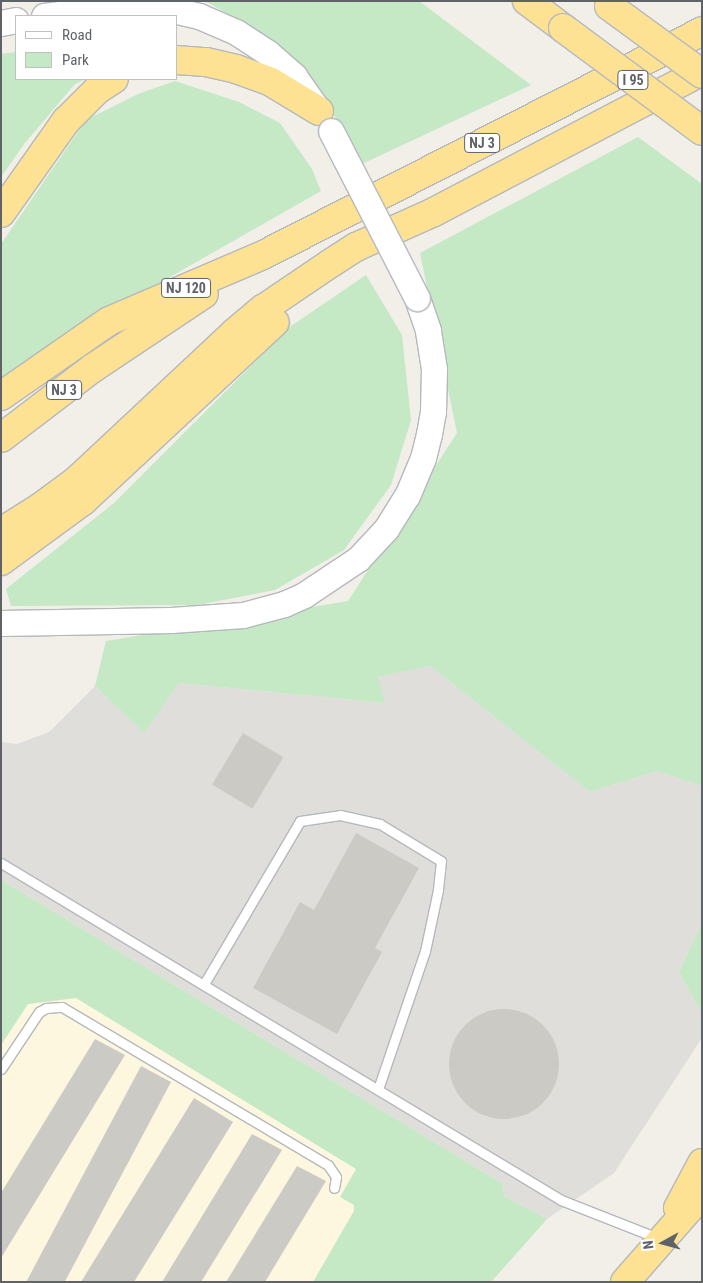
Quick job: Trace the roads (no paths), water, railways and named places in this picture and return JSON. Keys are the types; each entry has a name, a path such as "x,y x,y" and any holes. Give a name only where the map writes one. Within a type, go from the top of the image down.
{"highway":[{"name":"I 95","path":"527,1 702,132"},
{"path":"1,532 42,506 76,481 208,356 263,310 356,247 434,212 702,72 606,4"},
{"name":"NJ 3","path":"1,438 100,363 264,255 702,32"},
{"path":"178,60 206,62 236,68 271,82 325,121"},
{"path":"1,213 66,121 97,90 112,80"},
{"path":"1,561 83,501 292,307 338,274 434,212"},
{"name":"NJ 120","path":"1,396 109,321 264,255"},
{"path":"661,1239 702,1164"},
{"path":"625,1282 702,1194"}],"street":[{"path":"1,623 190,619 244,615 284,604 304,595 358,559 386,530 407,496 423,458 433,412 434,369 428,330 417,298 325,121 294,76 268,53 236,32 199,16 160,7 137,6 90,9 51,15"},
{"path":"1,23 15,20"}],"lane":[{"path":"204,984 300,821 340,815 380,824 441,861 438,890 425,951 378,1089"},
{"path":"1,863 561,1200 661,1239"},
{"path":"1,1070 39,1012 46,1008 62,1007 328,1165 336,1178 334,1188"}]}
